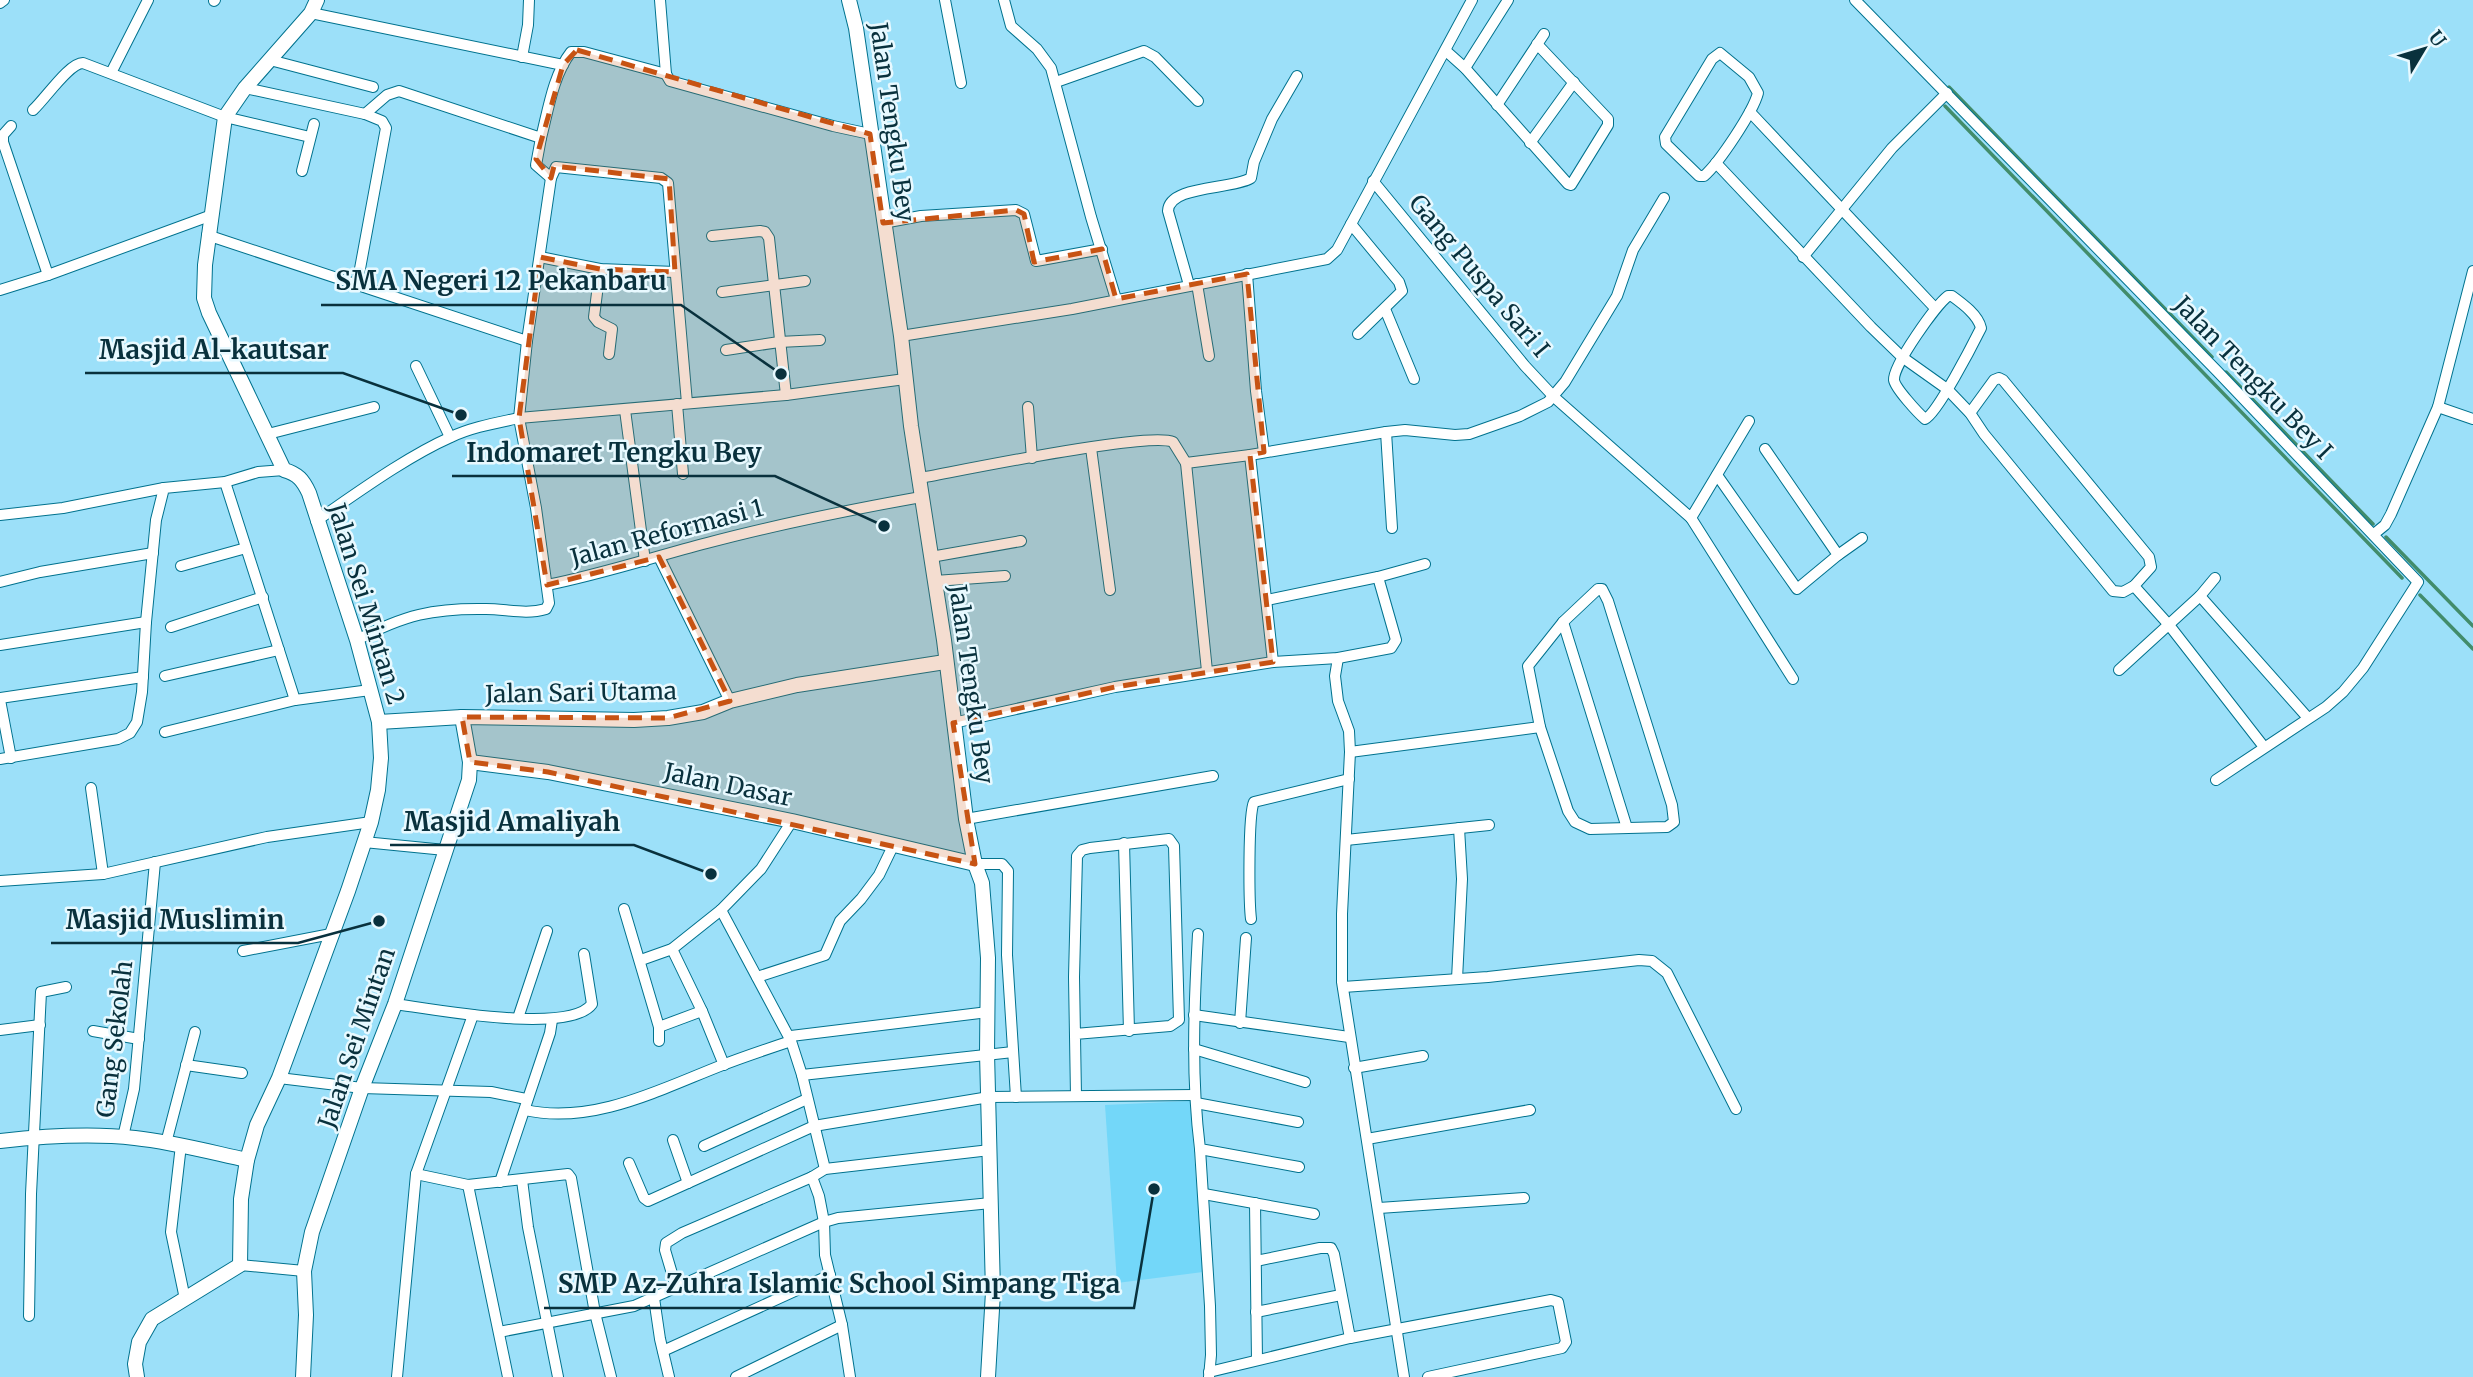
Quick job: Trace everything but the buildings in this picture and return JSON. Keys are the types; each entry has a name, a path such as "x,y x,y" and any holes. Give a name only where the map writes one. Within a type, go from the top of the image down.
{"street":[{"path":"110,73 148,0"},
{"path":"522,57 529,0"},
{"path":"660,0 666,74 670,81 870,134"},
{"name":"Jalan Tengku Bey","path":"849,0 856,28 901,336 966,819 975,864 982,883 988,953 993,1305 988,1377"},
{"path":"945,0 961,83"},
{"path":"1003,0 1011,26 1037,49 1051,68 1116,299"},
{"path":"901,336 1072,309 1327,259 1337,250 1472,0"},
{"path":"1465,68 1508,0"},
{"name":"Jalan Tengku Bey I","path":"1855,0 2418,582 2362,668 2343,692 2326,707 2216,779"},
{"path":"314,6 563,65"},
{"name":"Jalan Sei Mintan 2","path":"240,1265 241,1199 247,1160 257,1125 279,1079 371,822 382,758 379,722 357,640 303,481 296,473 284,470 204,298 207,236 225,117 245,88 314,6"},
{"path":"1446,51 1465,68 1497,105 1530,143 1567,184 1571,185 1608,125 1608,119 1540,39 1497,105"},
{"path":"551,178 536,165 553,92 571,52 577,50 666,74"},
{"path":"1056,82 1144,51 1155,57 1198,101"},
{"path":"1720,53 1756,86 1758,93 1750,112 1716,163 1704,176 1699,176 1664,141 1716,54 1720,53"},
{"path":"270,60 373,87"},
{"path":"33,110 47,97 70,67 77,63 225,117 310,137"},
{"path":"1209,356 1193,284 1168,211 1170,203 1179,195 1240,183 1251,178 1254,162 1272,119 1297,76"},
{"path":"1530,143 1574,82"},
{"path":"245,88 365,114 382,121 386,128 357,285"},
{"path":"365,114 387,95 399,91 541,138"},
{"path":"1803,257 1892,148 1947,93"},
{"path":"1750,112 1935,308"},
{"path":"302,171 314,124"},
{"path":"11,126 3,135 6,165 48,275"},
{"path":"1716,163 1803,257 1902,357 1947,389 1970,413 2057,525 2113,591 2123,592 2134,586 2151,567 2149,557 2003,380 1994,380 1970,413"},
{"path":"357,640 402,618 426,611 456,609 530,612 541,610 549,603 519,418 527,341 551,178 553,171 559,167 665,179 670,188 682,404 683,474"},
{"name":"Gang Puspa Sari I","path":"1373,181 1525,366 1554,397 1691,518 1793,679"},
{"path":"1186,463 1405,430 1469,434 1529,412 1554,397 1565,383 1617,296 1633,250 1664,198"},
{"path":"883,223 921,216 1016,210 1024,214 1035,261 1102,249"},
{"path":"0,290 212,215"},
{"path":"1351,224 1402,286 1400,294 1358,334"},
{"path":"712,236 765,232 769,238 786,395"},
{"path":"207,236 527,341"},
{"path":"540,257 600,268 675,272"},
{"path":"600,268 594,317 612,330 609,354"},
{"path":"2374,534 2385,525 2438,407 2473,271"},
{"path":"1247,274 1256,391 1264,452"},
{"path":"722,292 805,281"},
{"path":"1952,296 1981,325 1947,389 1930,417 1925,419 1895,384 1895,376 1902,357 1935,308 1944,298 1952,296"},
{"path":"1385,309 1414,379"},
{"path":"726,349 820,340"},
{"path":"416,366 450,437"},
{"path":"316,521 450,437 481,426 519,418 786,395 905,379"},
{"path":"268,434 374,407"},
{"path":"1028,407 1032,458"},
{"path":"2438,407 2473,419"},
{"path":"625,410 645,561"},
{"path":"1691,518 1749,421"},
{"path":"1386,432 1392,528"},
{"path":"920,478 1091,448 1166,439 1173,442 1186,463 1206,671"},
{"path":"1091,448 1110,590"},
{"path":"1765,449 1838,555"},
{"path":"1250,455 1273,662"},
{"path":"0,515 64,508 106,498 164,488 225,482 258,472 284,470"},
{"path":"1717,475 1797,589 1861,538"},
{"path":"225,482 295,700"},
{"path":"143,677 0,699 6,758 118,739 130,733 137,722 143,677 156,520 164,488"},
{"name":"Jalan Reformasi 1","path":"547,585 602,574 707,542 820,516 921,497"},
{"path":"931,558 1021,541"},
{"path":"181,566 246,548"},
{"path":"0,582 40,572 153,553"},
{"path":"659,557 730,701"},
{"path":"1267,600 1378,577 1424,564"},
{"path":"935,581 1005,576"},
{"path":"953,723 1115,687 1206,671 1273,662 1338,658 1391,648 1395,644 1395,634 1378,577"},
{"path":"2119,670 2215,579"},
{"path":"2134,586 2169,625 2264,747"},
{"path":"1602,589 1674,818 1672,825 1590,828 1575,822 1568,811 1540,727 1528,666 1563,622 1594,590 1602,589"},
{"path":"2200,596 2308,718"},
{"path":"171,627 263,597"},
{"path":"0,645 146,622"},
{"path":"1563,622 1627,828"},
{"path":"165,676 279,650"},
{"path":"1338,658 1335,676 1338,701 1349,731 1350,752 1341,950 1343,987 1404,1377"},
{"name":"Jalan Sari Utama","path":"379,722 462,717 634,720 668,718 703,712 730,701 797,685 945,662"},
{"path":"165,732 295,700 370,690"},
{"name":"Jalan Sei Mintan","path":"303,1377 306,1315 304,1271 312,1233 362,1088 395,1004 470,780 470,762 462,717"},
{"path":"1350,752 1540,727"},
{"name":"Jalan Dasar","path":"470,762 548,772 792,821 975,864"},
{"path":"966,819 1213,776"},
{"path":"1251,919 1250,831 1254,802 1349,779"},
{"path":"91,788 103,874"},
{"path":"640,960 672,949 721,910 761,869 792,821"},
{"path":"0,881 103,874 267,837 371,822"},
{"path":"1346,840 1489,825"},
{"path":"1457,979 1462,879 1459,828"},
{"path":"1075,1034 1175,1025 1179,1015 1174,846 1172,841 1166,838 1082,850 1077,856 1074,977 1076,1096"},
{"path":"364,842 445,850"},
{"path":"1125,843 1129,1031"},
{"path":"757,977 825,955 840,921 861,900 879,875 893,846"},
{"name":"Gang Sekolah","path":"122,1137 134,1089 155,862"},
{"path":"975,864 1002,864 1008,871 1007,955 1016,1097"},
{"path":"624,909 659,1027 659,1041"},
{"path":"721,910 791,1041 825,1169"},
{"path":"518,1018 547,931"},
{"path":"243,951 331,934"},
{"path":"1198,934 1194,1049 1210,1306 1209,1374 1350,1338 1551,1300 1558,1303 1566,1342 1562,1348 1428,1377"},
{"path":"1240,1023 1246,938"},
{"path":"672,949 724,1065"},
{"path":"395,1004 473,1015 552,1020 583,1012 592,1004 584,954"},
{"path":"1343,987 1652,961 1667,973 1736,1109"},
{"path":"29,1316 31,1194 41,992 66,987"},
{"path":"659,1027 702,1011"},
{"path":"791,1041 791,1036 988,1012"},
{"path":"1194,1014 1240,1023 1349,1037"},
{"path":"397,1377 416,1174 473,1015"},
{"path":"500,1182 552,1020"},
{"path":"0,1030 40,1025"},
{"path":"93,1031 139,1039"},
{"path":"185,1299 171,1232 173,1144 186,1065 195,1032"},
{"path":"279,1079 362,1088 491,1092 558,1115 583,1113 659,1091 791,1041"},
{"path":"1194,1049 1305,1082"},
{"path":"802,1075 1013,1052"},
{"path":"1354,1068 1423,1056"},
{"path":"186,1065 242,1073"},
{"path":"629,1163 644,1198 648,1201 814,1126 989,1097 1196,1099 1298,1122"},
{"path":"704,1146 807,1098"},
{"path":"1367,1139 1530,1110"},
{"path":"0,1141 34,1137 122,1137 173,1144 247,1160"},
{"path":"673,1140 688,1183"},
{"path":"1200,1149 1299,1167"},
{"path":"676,1287 665,1250 666,1243 682,1233 813,1177 825,1169 990,1150"},
{"path":"416,1174 468,1185 568,1174 595,1313 611,1377"},
{"path":"813,1177 824,1222 825,1255 842,1325 847,1376"},
{"path":"522,1180 528,1227 558,1377"},
{"path":"468,1185 508,1377"},
{"path":"1204,1194 1314,1213"},
{"path":"1379,1208 1524,1198"},
{"path":"499,1332 634,1306 838,1218 991,1203"},
{"path":"1255,1203 1257,1360"},
{"path":"1256,1261 1331,1248 1350,1338"},
{"path":"137,1377 135,1364 139,1342 152,1319 240,1265 304,1271"},
{"path":"663,1351 830,1275"},
{"path":"1256,1312 1341,1295"},
{"path":"654,1298 669,1377"},
{"path":"736,1377 842,1325"}],"highlighted area":[{"path":"577,50 870,134 883,223 1016,210 1024,214 1034,262 1102,249 1116,299 1247,274 1264,452 1250,455 1273,662 1115,687 953,723 975,864 548,772 470,762 462,717 668,718 730,701 659,557 547,585 519,418 540,257 600,269 675,272 669,179 554,166 551,178 536,159 563,65"}],"shaded area":[{"path":"1190,1101 1203,1272 1117,1283 1105,1105"}],"waterway":[{"path":"1949,87 2212,357"},
{"path":"1945,106 2402,578"},
{"path":"2226,372 2373,524"},
{"path":"2386,537 2473,626"},
{"path":"2420,595 2473,649"}],"place":[{"name":"SMA Negeri 12 Pekanbaru","path":"781,374"},
{"name":"Masjid Al-kautsar","path":"461,415"},
{"name":"Indomaret Tengku Bey","path":"884,526"},
{"name":"Masjid Amaliyah","path":"711,874"},
{"name":"Masjid Muslimin","path":"379,921"},
{"name":"SMP Az-Zuhra Islamic School Simpang Tiga","path":"1154,1189"}]}
